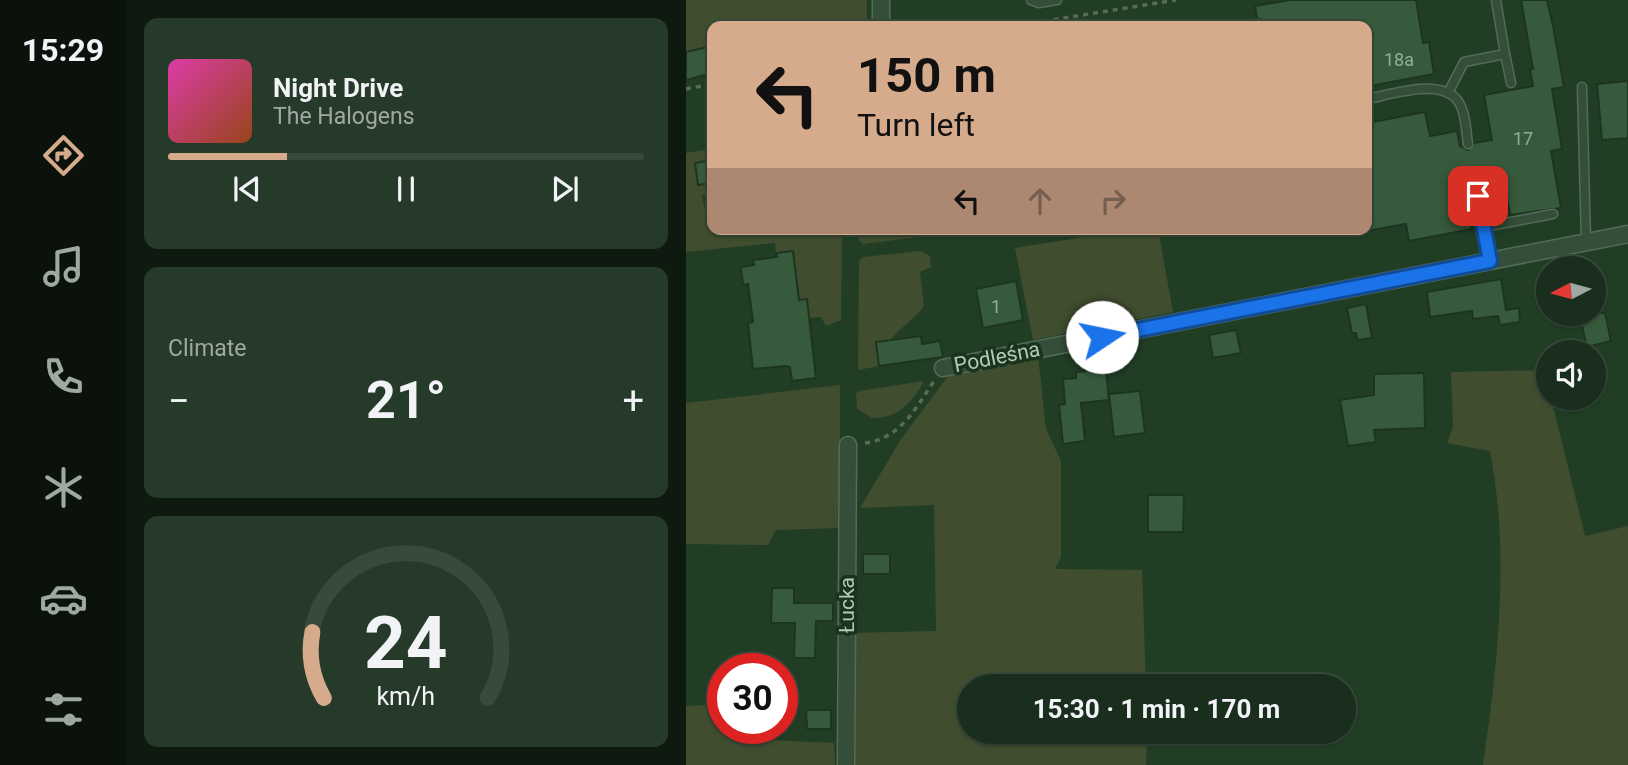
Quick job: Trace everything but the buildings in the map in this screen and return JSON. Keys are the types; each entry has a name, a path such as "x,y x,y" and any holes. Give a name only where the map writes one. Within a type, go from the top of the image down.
{"street":[{"path":"881,0 881,21"},
{"name":"Podleśna","path":"943,368 1628,234"},
{"name":"Łucka","path":"846,765 848,445"}],"lane":[{"path":"1031,0 1040,3 1057,0"},
{"path":"1496,0 1511,83"},
{"path":"1448,93 1465,62 1505,54"},
{"path":"1582,87 1586,242"},
{"path":"1372,98 1424,89 1448,93 1462,109 1468,144"},
{"path":"1478,196 1490,261"},
{"path":"1484,227 1553,214"}],"path":[{"path":"1045,21 1176,0"},
{"path":"686,89 707,84"},
{"path":"848,445 876,442 891,436 910,417 943,368"}],"green space":[{"path":"686,0 867,0 867,21 707,21 707,47 686,52"},
{"path":"707,150 707,161 695,163 698,185 707,184 707,194 702,195 707,235 842,235 841,320 826,326 821,317 809,318 807,299 799,300 794,251 776,253 775,243 686,252 686,153"},
{"path":"858,235 919,237 863,244"},
{"path":"1097,235 1159,235 1173,312 1033,340 1015,248"},
{"path":"921,251 930,256 931,267 920,272 924,306 890,341 876,342 879,366 858,370 859,261 863,257"},
{"path":"1038,356 1046,429 1061,461 1061,557 1055,569 1142,570 1146,674 957,674 957,744 1147,744 1146,765 853,765 852,633 936,631 934,505 860,508 901,439 949,375"},
{"path":"1536,370 1536,410 1554,410 1585,536 1628,526 1628,765 1483,765 1500,608 1501,568 1496,490 1490,451 1447,443 1453,427 1451,372"},
{"path":"924,381 915,396 903,408 889,416 872,418 857,409 856,394 859,391"},
{"path":"840,385 840,528 776,530 768,545 686,544 686,403"},
{"path":"707,705 707,744 834,743 835,765 686,765 686,706"}],"route":[{"path":"1102,337 1490,261 1478,196"}]}
